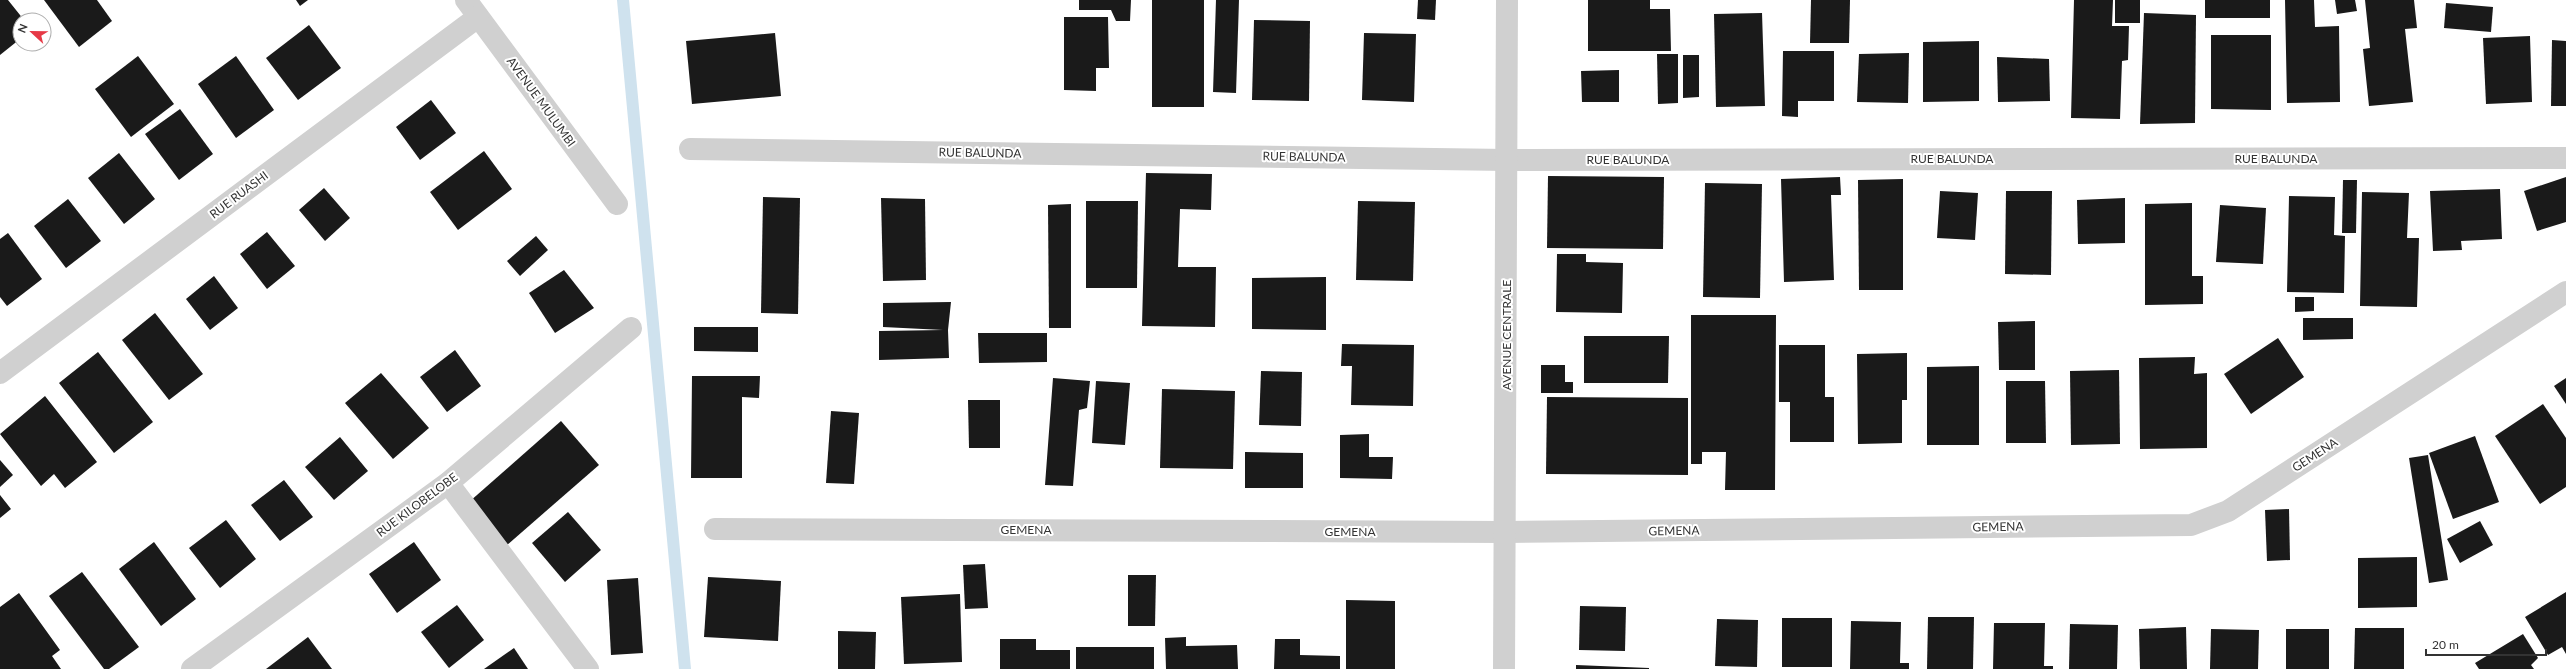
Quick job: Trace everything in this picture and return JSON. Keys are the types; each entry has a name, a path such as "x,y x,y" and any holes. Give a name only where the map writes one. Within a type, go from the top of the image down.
{"street":[{"name":"AVENUE CENTRALE","path":"1504,669 1508,160 1507,0"},
{"name":"AVENUE MULUMBI","path":"472,8 617,204"},
{"name":"RUE RUASHI","path":"0,373 472,8"},
{"name":"RUE BALUNDA","path":"690,149 1508,160 2566,158"},
{"name":"GEMENA","path":"715,529 1505,532 2191,526 2228,511 2566,292"},
{"name":"RUE KILOBELOBE","path":"192,669 448,484 631,328"},
{"path":"448,484 588,669"}],"building":[{"path":"0,0 8,0 18,12 12,12 12,45 0,55"},
{"path":"44,0 97,0 112,21 79,47"},
{"path":"296,0 308,0 300,6"},
{"path":"1079,0 1131,0 1130,21 1116,21 1111,10 1079,10"},
{"path":"1152,0 1204,0 1204,107 1152,107"},
{"path":"1216,0 1239,0 1236,93 1213,92"},
{"path":"1418,0 1436,0 1435,20 1417,19"},
{"path":"1588,0 1650,0 1650,9 1670,9 1671,51 1588,51"},
{"path":"1811,0 1850,0 1849,43 1810,43"},
{"path":"2074,0 2113,0 2112,26 2129,26 2128,60 2122,61 2120,119 2071,118"},
{"path":"2115,0 2140,0 2140,23 2115,23"},
{"path":"2205,0 2270,0 2270,18 2205,18"},
{"path":"2285,0 2314,0 2315,27 2339,26 2340,102 2287,103"},
{"path":"2335,0 2355,0 2357,11 2337,14"},
{"path":"2365,0 2414,0 2417,28 2405,29 2413,102 2369,106 2363,49 2370,48"},
{"path":"2446,3 2493,7 2491,32 2444,28"},
{"path":"1762,13 1765,106 1716,107 1714,14"},
{"path":"2144,13 2196,15 2195,123 2140,124"},
{"path":"1064,17 1108,17 1109,68 1096,68 1096,91 1064,90"},
{"path":"1254,20 1310,21 1309,101 1252,100"},
{"path":"309,25 341,68 298,100 266,58"},
{"path":"775,33 781,96 692,104 686,41"},
{"path":"1364,33 1416,34 1414,102 1362,100"},
{"path":"2211,35 2271,35 2271,110 2211,109"},
{"path":"2530,36 2532,102 2486,104 2483,38"},
{"path":"2552,40 2566,41 2566,106 2551,106"},
{"path":"1979,41 1979,101 1923,102 1923,42"},
{"path":"1783,51 1834,51 1834,101 1798,101 1798,117 1782,116"},
{"path":"1909,53 1908,103 1857,102 1859,54"},
{"path":"1657,54 1678,54 1678,103 1658,104"},
{"path":"1683,55 1699,55 1699,97 1683,98"},
{"path":"138,56 174,104 131,137 95,89"},
{"path":"236,56 274,110 236,138 198,84"},
{"path":"1997,57 2049,59 2050,101 1998,102"},
{"path":"1619,70 1619,102 1582,102 1581,71"},
{"path":"431,100 456,133 420,160 396,127"},
{"path":"180,109 213,154 179,180 145,134"},
{"path":"484,151 512,189 458,230 430,192"},
{"path":"119,153 155,199 124,224 88,178"},
{"path":"1146,173 1212,174 1211,210 1180,209 1178,267 1216,267 1215,327 1142,326"},
{"path":"1548,176 1664,177 1663,249 1547,248"},
{"path":"1840,177 1841,195 1831,195 1834,280 1784,282 1781,179"},
{"path":"2566,177 2566,222 2537,231 2524,191"},
{"path":"1903,179 1903,290 1859,290 1858,180"},
{"path":"2343,180 2357,180 2356,233 2342,233"},
{"path":"1705,183 1762,184 1760,298 1703,297"},
{"path":"324,188 350,218 325,241 299,210"},
{"path":"2500,189 2502,239 2461,241 2462,250 2433,251 2430,191"},
{"path":"1940,191 1978,193 1975,240 1937,238"},
{"path":"2006,191 2052,191 2051,275 2005,274"},
{"path":"2362,192 2409,193 2407,238 2419,238 2417,307 2360,306"},
{"path":"2289,196 2335,197 2334,235 2345,236 2344,293 2287,292"},
{"path":"763,197 800,198 798,314 761,313"},
{"path":"881,198 925,199 926,280 883,281"},
{"path":"2125,198 2125,243 2078,244 2077,200"},
{"path":"68,199 101,241 66,268 34,226"},
{"path":"1086,201 1138,201 1137,288 1086,288"},
{"path":"1358,201 1415,202 1413,281 1356,280"},
{"path":"2192,203 2192,276 2203,276 2203,304 2145,305 2145,204"},
{"path":"1071,204 1071,328 1049,328 1048,205"},
{"path":"2220,205 2266,208 2263,264 2216,262"},
{"path":"267,232 295,266 267,289 240,254"},
{"path":"8,233 42,279 7,306 0,297 0,239"},
{"path":"536,236 548,250 520,276 507,261"},
{"path":"1557,254 1586,254 1586,262 1623,263 1622,313 1556,312"},
{"path":"564,270 594,308 555,333 529,293"},
{"path":"214,276 238,308 210,330 186,299"},
{"path":"1326,277 1326,330 1252,329 1252,278"},
{"path":"2295,297 2314,297 2314,311 2295,312"},
{"path":"951,302 948,330 949,358 879,360 879,331 943,330 883,327 883,303"},
{"path":"155,313 203,374 169,400 122,340"},
{"path":"1691,315 1776,315 1775,490 1725,490 1726,452 1702,452 1702,464 1691,464"},
{"path":"2303,318 2353,318 2353,339 2303,340"},
{"path":"2035,321 2035,370 1999,370 1998,322"},
{"path":"694,327 758,327 758,352 694,351"},
{"path":"978,333 1047,333 1047,362 979,363"},
{"path":"1584,336 1669,336 1668,383 1584,383"},
{"path":"2278,338 2304,377 2251,414 2224,374"},
{"path":"1342,344 1414,345 1413,406 1351,405 1352,366 1341,366"},
{"path":"1779,345 1825,345 1825,397 1834,397 1834,442 1790,442 1790,402 1779,402"},
{"path":"455,350 481,386 447,412 420,377"},
{"path":"98,352 153,422 114,453 59,383"},
{"path":"1907,353 1907,400 1902,400 1902,443 1858,444 1857,354"},
{"path":"2195,357 2194,374 2207,373 2207,448 2140,449 2139,358"},
{"path":"1541,365 1565,365 1565,382 1573,382 1573,393 1541,393"},
{"path":"1979,366 1979,445 1927,445 1927,367"},
{"path":"2119,370 2120,444 2071,445 2070,371"},
{"path":"1261,371 1302,372 1301,426 1259,425"},
{"path":"381,373 429,428 393,459 345,403"},
{"path":"692,376 760,376 759,398 742,397 742,478 691,478"},
{"path":"1053,378 1090,381 1087,408 1079,410 1073,486 1045,485"},
{"path":"2566,378 2566,404 2554,386"},
{"path":"1096,381 1130,383 1125,445 1092,443"},
{"path":"2006,381 2045,381 2046,443 2006,443"},
{"path":"1162,389 1235,391 1233,469 1160,468"},
{"path":"45,396 97,462 65,488 54,474 41,486 0,434"},
{"path":"1547,397 1688,398 1688,475 1546,474"},
{"path":"968,400 1000,400 1000,448 969,448"},
{"path":"2543,404 2566,438 2566,487 2540,504 2495,436"},
{"path":"831,411 859,413 854,484 826,483"},
{"path":"561,421 599,465 507,545 469,502"},
{"path":"1369,434 1369,457 1393,457 1392,479 1340,478 1340,435"},
{"path":"2475,436 2499,502 2453,519 2429,453"},
{"path":"340,437 368,471 334,500 305,467"},
{"path":"1245,452 1303,453 1303,488 1245,488"},
{"path":"2428,455 2448,580 2429,583 2409,458"},
{"path":"0,460 13,475 0,487"},
{"path":"284,480 313,517 280,541 251,505"},
{"path":"0,495 11,509 0,518"},
{"path":"2289,509 2290,560 2267,561 2265,510"},
{"path":"568,512 601,550 565,582 532,543"},
{"path":"226,520 256,559 220,588 189,548"},
{"path":"2480,521 2493,545 2460,563 2447,539"},
{"path":"154,542 196,599 161,626 119,569"},
{"path":"414,542 441,580 397,613 369,574"},
{"path":"2417,557 2417,607 2358,608 2358,558"},
{"path":"985,564 988,608 965,609 963,565"},
{"path":"82,572 139,647 109,669 104,669 49,596"},
{"path":"1128,575 1156,575 1155,626 1128,626"},
{"path":"708,577 781,581 778,641 704,637"},
{"path":"638,578 643,653 611,655 607,580"},
{"path":"2566,592 2566,654 2562,647 2548,655 2525,617"},
{"path":"19,593 60,650 52,656 61,669 0,669 0,607"},
{"path":"960,594 962,662 904,664 901,597"},
{"path":"1346,600 1395,601 1395,669 1346,669"},
{"path":"457,605 484,640 449,668 421,632"},
{"path":"1580,606 1626,607 1625,651 1579,650"},
{"path":"1928,617 1974,617 1973,669 1927,669"},
{"path":"1782,618 1832,618 1832,667 1782,667"},
{"path":"1717,619 1758,620 1757,667 1715,666"},
{"path":"1851,621 1901,622 1900,663 1909,663 1909,669 1850,669"},
{"path":"1994,623 2045,623 2044,666 2053,666 2053,669 1993,669"},
{"path":"2070,624 2118,625 2117,669 2069,669"},
{"path":"2186,627 2187,669 2140,669 2139,629"},
{"path":"2355,628 2404,628 2404,669 2354,669"},
{"path":"2211,629 2259,630 2258,669 2210,669"},
{"path":"2286,629 2329,629 2329,669 2286,669"},
{"path":"838,631 876,632 875,669 838,669"},
{"path":"2523,634 2538,658 2531,665 2534,669 2479,669 2475,663"},
{"path":"308,637 332,669 266,669"},
{"path":"1186,637 1186,646 1237,645 1238,669 1166,669 1165,638"},
{"path":"1000,639 1036,639 1036,650 1070,650 1070,669 1000,669"},
{"path":"1275,639 1300,639 1300,655 1340,656 1340,669 1274,669"},
{"path":"1076,647 1154,647 1154,669 1076,669"},
{"path":"514,648 528,669 484,669"},
{"path":"1576,665 1649,668 1649,669 1576,669"}],"waterway":[{"path":"623,0 685,669"}]}
